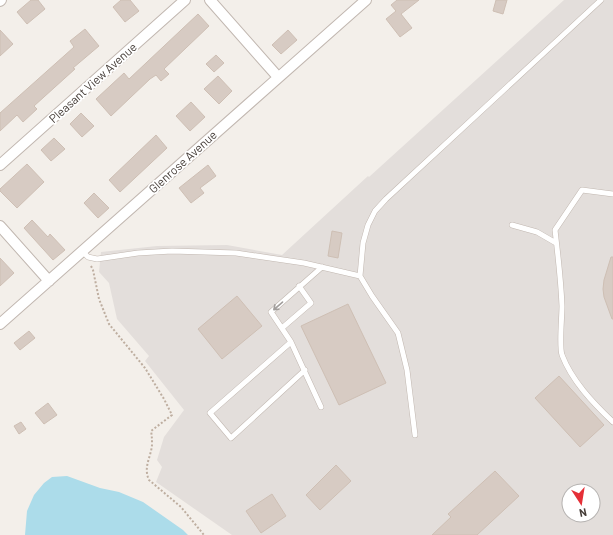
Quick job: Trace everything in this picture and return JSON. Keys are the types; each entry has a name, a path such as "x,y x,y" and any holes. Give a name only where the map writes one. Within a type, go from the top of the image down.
{"street":[{"name":"Pleasant View Avenue","path":"0,165 185,0"},
{"path":"210,0 278,77"},
{"name":"Glenrose Avenue","path":"0,324 366,0"},
{"path":"0,226 49,281"}],"lane":[{"path":"415,435 407,370 398,333 360,276 363,242 368,225 375,211 386,198 601,0"},
{"path":"613,194 582,190 554,230 562,306 562,353 575,380 585,393 613,422"},
{"path":"512,225 537,232 556,243"},
{"path":"82,251 88,257 97,259 149,252 172,251 236,253 304,263 360,276"},
{"path":"321,407 291,342 271,312 322,267"},
{"path":"282,328 311,303 299,286"},
{"path":"291,342 210,413 231,438 304,370"}],"path":[{"path":"82,251 93,270 99,299 109,324 145,368 172,415 151,431 152,445 146,474 149,480 181,507 204,535"}],"shaded area":[{"path":"564,0 613,0 613,535 232,535 156,482 162,467 157,460 164,437 184,410 145,361 149,356 117,319 109,283 99,272 101,252 157,246 227,245 282,255 368,176 369,177"}],"water":[{"path":"67,476 100,488 119,492 143,502 188,535 25,535 27,511 34,495 44,483 52,477"}],"building":[{"path":"31,0 38,0 45,9 27,24 17,12"},
{"path":"121,0 130,0 139,11 125,22 113,7"},
{"path":"397,0 419,0 401,14 412,28 400,37 386,19 396,11 391,5"},
{"path":"496,0 507,0 503,14 493,11"},
{"path":"198,14 209,26 164,69 169,74 161,81 156,75 150,79 111,116 96,99 124,73 129,79"},
{"path":"85,29 99,46 73,68 75,69 34,106 37,109 23,122 17,115 0,131 0,113 74,47 70,41"},
{"path":"0,30 13,44 0,56"},
{"path":"288,30 297,40 281,54 272,45"},
{"path":"216,55 224,63 214,72 206,64"},
{"path":"218,76 232,91 219,104 204,89"},
{"path":"191,102 205,117 190,131 176,116"},
{"path":"81,113 94,126 82,137 70,124"},
{"path":"156,135 167,148 120,192 109,180"},
{"path":"54,138 65,149 51,161 41,150"},
{"path":"27,164 44,182 17,208 0,191 0,189"},
{"path":"208,165 216,176 200,188 204,193 191,203 179,188"},
{"path":"94,193 109,208 98,218 84,203"},
{"path":"32,220 48,237 50,234 65,250 53,260 24,228"},
{"path":"332,231 342,233 338,258 328,256"},
{"path":"611,257 613,257 613,319 604,297 603,289 604,280"},
{"path":"0,258 14,273 0,286"},
{"path":"237,296 262,326 222,359 198,329"},
{"path":"348,304 386,383 339,405 301,326"},
{"path":"29,331 35,338 20,350 14,343"},
{"path":"559,376 604,425 580,447 535,398"},
{"path":"48,403 57,415 44,424 35,413"},
{"path":"21,422 26,429 19,434 14,426"},
{"path":"336,465 351,481 320,510 306,495"},
{"path":"495,471 519,496 477,535 432,535 451,517 448,514"},
{"path":"272,494 286,516 261,533 246,511"}]}
